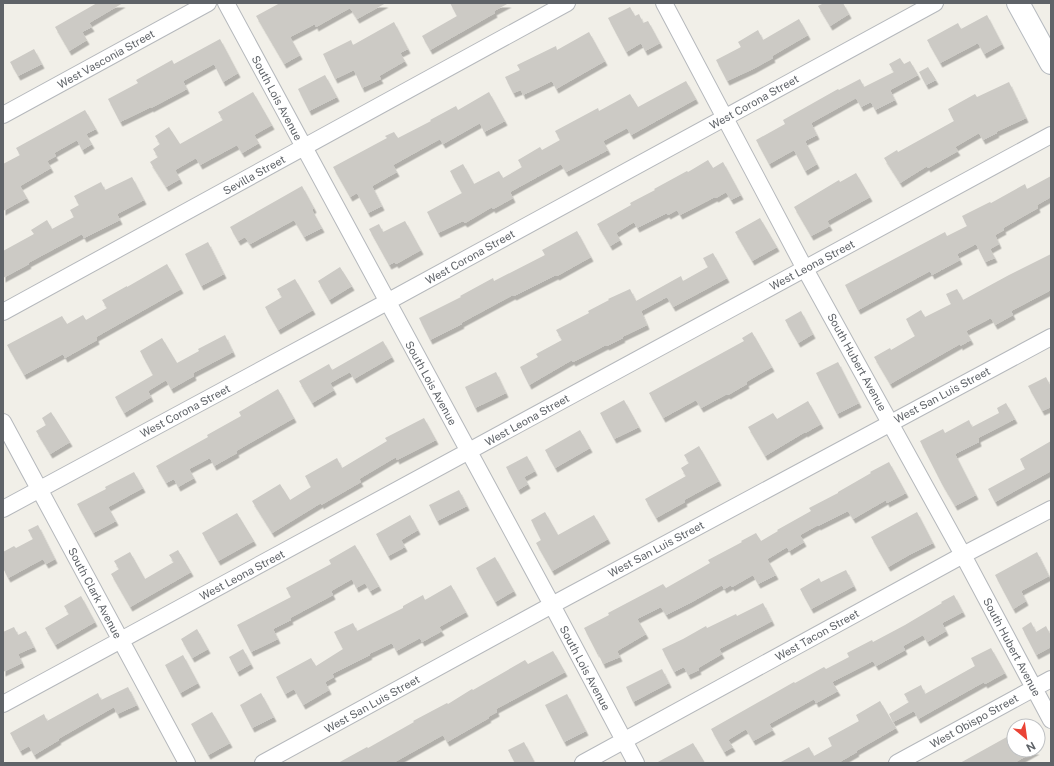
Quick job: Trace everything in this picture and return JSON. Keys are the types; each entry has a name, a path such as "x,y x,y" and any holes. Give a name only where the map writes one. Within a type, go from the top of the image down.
{"main road":[{"path":"1018,3 1051,64"}],"street":[{"name":"West Vasconia Street","path":"3,115 208,3"},
{"name":"South Lois Avenue","path":"226,3 636,763"},
{"name":"Sevilla Street","path":"3,312 567,3"},
{"name":"South Hubert Avenue","path":"664,3 806,269 964,555 1051,720"},
{"name":"West Corona Street","path":"3,509 387,302 935,3"},
{"name":"West Leona Street","path":"3,704 1051,135"},
{"name":"West San Luis Street","path":"263,763 552,605 1051,337"},
{"name":"South Clark Avenue","path":"3,422 187,763"},
{"name":"West Tacon Street","path":"583,763 1051,509"},
{"name":"West Obispo Street","path":"897,763 1051,679"}],"building":[{"path":"97,3 123,3 89,23 92,27 82,32 87,40 69,51 55,27"},
{"path":"280,3 386,3 357,19 350,8 316,27 315,24 290,37 300,55 284,64 256,16"},
{"path":"450,3 509,3 494,11 495,13 430,50 422,36 457,16"},
{"path":"824,3 843,3 849,14 830,26 818,6"},
{"path":"630,7 635,16 639,14 643,23 648,21 660,43 645,51 641,43 626,52 608,18"},
{"path":"987,15 1002,44 984,54 978,43 940,63 927,40 958,23 961,29"},
{"path":"799,19 808,35 772,56 773,58 727,81 716,60 741,47 738,42 758,30 763,40"},
{"path":"394,22 408,49 400,53 405,61 379,76 381,79 362,88 354,70 335,79 323,54 351,40 353,45"},
{"path":"589,32 605,61 556,89 552,81 523,95 521,90 513,93 505,77 520,70 517,65 556,46 557,50"},
{"path":"220,39 238,73 223,82 214,64 183,81 187,89 120,122 108,99 138,83 136,80 172,60 174,64"},
{"path":"34,49 42,64 18,76 10,62"},
{"path":"900,58 904,64 910,61 918,75 890,90 895,100 875,110 871,102 861,107 856,98 811,123 817,135 805,141 817,164 805,171 794,150 769,164 756,140 785,124 783,120 838,89 839,90 860,79 864,87 894,72 889,64"},
{"path":"928,67 936,80 926,85 919,72"},
{"path":"325,75 337,97 309,111 298,89"},
{"path":"686,81 696,99 631,135 627,128 603,141 608,150 566,172 561,164 510,192 513,198 493,209 492,207 465,223 463,221 438,233 427,212 462,193 450,171 463,164 474,184 499,171 503,178 522,167 518,160 540,147 542,150 560,140 555,131 598,108 599,111 630,94 638,107"},
{"path":"1009,82 1026,118 996,132 997,133 983,140 979,133 955,147 958,151 928,168 927,166 900,183 884,158 897,150 898,152 954,121 948,109 975,94 977,97"},
{"path":"253,92 272,125 254,135 259,143 242,153 237,145 200,165 196,158 175,170 180,179 166,187 150,162 158,157 153,149 160,144 155,136 169,127 180,144 223,120 218,112"},
{"path":"489,92 505,121 484,132 480,123 443,144 440,139 393,165 397,172 372,186 382,206 368,213 357,193 350,197 333,167 387,138 385,136 394,132 398,138 456,106 458,110"},
{"path":"85,110 96,129 86,134 92,144 82,150 77,140 54,153 56,156 47,161 51,168 20,186 27,198 3,211 3,164 20,155 16,148"},
{"path":"708,160 713,168 723,162 741,195 731,200 726,192 680,215 677,210 668,215 667,213 637,228 634,222 616,233 620,240 610,246 597,224 631,205 630,203 655,190 654,189"},
{"path":"856,173 870,197 827,221 830,226 811,236 794,207 839,180 840,182"},
{"path":"1051,176 1051,197 1037,205 1038,208 1003,228 1004,230 995,235 999,244 990,249 995,258 985,262 976,244 957,254 960,260 932,275 930,271 858,310 845,285 945,232 947,236 967,226 962,216 990,202 991,203 1025,184 1027,189"},
{"path":"132,177 144,200 117,214 120,220 84,238 82,234 3,278 3,251 34,234 31,230 47,220 52,229 74,217 70,210 79,205 74,196 101,182 105,190"},
{"path":"302,186 314,208 312,210 322,228 304,237 294,220 250,244 245,237 238,241 230,227"},
{"path":"760,218 777,247 752,261 735,232"},
{"path":"405,221 421,250 396,264 395,262 389,265 369,229 379,224 383,232"},
{"path":"577,231 591,257 557,276 556,275 514,296 513,295 430,340 419,318 461,297 460,296 493,278 494,281 545,255 542,250"},
{"path":"208,242 224,274 201,286 185,254"},
{"path":"713,253 727,278 673,307 667,297 641,311 647,325 573,362 572,360 529,385 520,367 538,357 536,354 562,340 556,330 589,313 588,311 609,300 608,299 630,289 636,301 681,276 683,281 708,267 703,258"},
{"path":"1051,254 1051,290 1011,311 1013,315 995,325 991,318 966,331 971,340 960,346 960,344 890,384 874,357 890,348 891,350 915,336 906,319 921,310 925,317 951,304 946,294 957,289 963,300"},
{"path":"167,264 181,289 96,337 97,340 65,358 63,354 24,375 7,345 62,316 67,324 83,315 86,320 107,308 102,300"},
{"path":"340,267 352,286 329,300 318,281"},
{"path":"295,279 313,310 278,330 265,307 282,297 277,289"},
{"path":"801,311 813,334 798,343 785,320"},
{"path":"752,332 772,367 746,382 747,384 728,395 727,394 701,408 696,400 663,418 649,393 744,341 742,338"},
{"path":"225,335 233,352 193,373 194,376 171,389 166,380 148,391 151,397 124,413 115,397 153,375 140,351 162,338 177,363 199,351 198,349"},
{"path":"383,341 392,357 354,379 350,372 330,383 334,390 312,403 299,381 329,364 332,370"},
{"path":"838,362 859,403 837,414 816,373"},
{"path":"496,372 506,393 475,408 465,387"},
{"path":"1046,377 1051,387 1051,407 1042,411 1028,386"},
{"path":"278,389 294,418 236,451 237,453 214,466 210,458 189,469 194,478 178,487 174,479 166,483 156,466 208,437 207,435 241,416 239,412"},
{"path":"624,400 639,427 614,439 600,413"},
{"path":"808,401 821,424 765,456 748,427 773,413 777,419"},
{"path":"1006,403 1015,419 978,438 979,442 955,454 976,495 955,506 920,441 943,429 945,433 969,420 972,427 999,413 997,408"},
{"path":"51,412 70,442 50,454 36,431 46,425 42,418"},
{"path":"424,418 436,440 397,460 396,457 359,479 361,482 321,505 321,503 272,533 252,501 280,484 290,500 311,487 305,476 337,458 342,468 387,441 385,438"},
{"path":"580,430 590,448 555,468 545,450"},
{"path":"1051,441 1051,471 995,502 988,489 1025,469 1020,459"},
{"path":"699,446 719,481 684,500 685,502 656,518 645,499 686,476 681,468 689,463 684,455"},
{"path":"527,456 535,471 524,477 528,484 518,490 506,467"},
{"path":"889,462 906,493 887,503 886,500 853,519 848,511 800,535 804,542 789,551 787,547 767,559 776,575 758,584 753,575 732,587 731,585 724,589 722,585 666,615 661,607 637,619 646,634 617,651 620,657 603,664 584,628 609,615 608,613 663,584 666,588 710,563 708,560 756,533 761,541 778,531 777,530 811,511 809,508 838,493 871,473 870,472"},
{"path":"134,472 143,488 108,507 116,521 93,533 77,504"},
{"path":"459,490 467,506 437,521 429,505"},
{"path":"545,512 558,535 594,515 608,539 552,571 536,543 541,540 531,520"},
{"path":"917,512 933,543 888,567 871,537"},
{"path":"237,513 254,541 218,561 202,533"},
{"path":"410,515 418,530 401,540 405,547 388,556 376,534"},
{"path":"38,525 55,559 46,564 43,559 8,578 3,568 3,552 14,546 16,548 33,539 28,530"},
{"path":"355,545 379,586 370,591 365,583 356,588 352,579 331,591 333,595 273,629 278,639 251,652 237,625 291,597 286,588 331,564 329,560"},
{"path":"178,550 191,572 130,607 111,574 119,569 114,561 130,552 145,579 174,562 169,555"},
{"path":"1037,552 1049,576 1021,591 1026,601 1013,609 995,575"},
{"path":"495,557 514,591 495,602 476,568"},
{"path":"846,570 854,586 811,609 800,589 819,578 821,582"},
{"path":"451,585 466,612 439,627 442,631 422,642 420,638 396,651 392,643 369,654 370,655 332,674 334,677 325,682 329,690 303,705 294,689 285,694 276,677 311,658 316,666 343,649 334,632 353,623 357,631 403,608 403,606 423,595 425,600"},
{"path":"954,595 963,612 942,623 946,631 927,642 923,635 903,646 905,650 876,666 873,661 832,682 838,691 816,703 814,699 769,724 773,730 753,741 746,729 728,740 733,747 724,752 711,729 794,682 795,683 824,667 826,669 849,657 847,653 872,640 873,642 905,625"},
{"path":"81,596 95,622 55,645 45,628 69,614 64,606"},
{"path":"763,603 772,621 719,649 722,654 698,668 699,670 688,675 684,667 674,672 662,649 706,626 707,628 736,614 737,616"},
{"path":"1031,622 1036,632 1046,626 1051,636 1051,647 1036,655 1022,628"},
{"path":"14,627 18,635 26,631 34,647 18,654 22,663 3,672 3,632"},
{"path":"197,629 208,649 192,658 181,639"},
{"path":"991,648 1005,673 985,684 984,682 918,719 914,711 893,722 889,714 909,702 904,694 921,685 925,694 975,666 971,658"},
{"path":"243,649 251,664 237,672 229,657"},
{"path":"553,651 565,672 496,709 497,712 488,717 489,718 447,742 443,735 393,763 338,763 367,747 368,748 414,722 413,721 447,703 448,704 525,660 528,664"},
{"path":"183,655 198,683 180,693 165,665"},
{"path":"662,669 669,683 633,702 626,687"},
{"path":"128,687 137,705 117,714 114,707 58,739 59,740 34,755 29,746 20,751 10,733 44,714 47,721 98,693 101,700"},
{"path":"261,693 274,717 252,728 240,705"},
{"path":"567,694 586,731 564,742 545,705"},
{"path":"880,701 896,728 856,751 857,752 838,763 779,763 809,747 814,756 832,746 828,738 859,721 856,715"},
{"path":"212,712 230,743 208,755 191,724"},
{"path":"1006,737 1006,758 1023,758 1014,763 960,763"},
{"path":"524,742 535,763 515,763 508,750"},
{"path":"693,743 705,763 656,763"}]}
